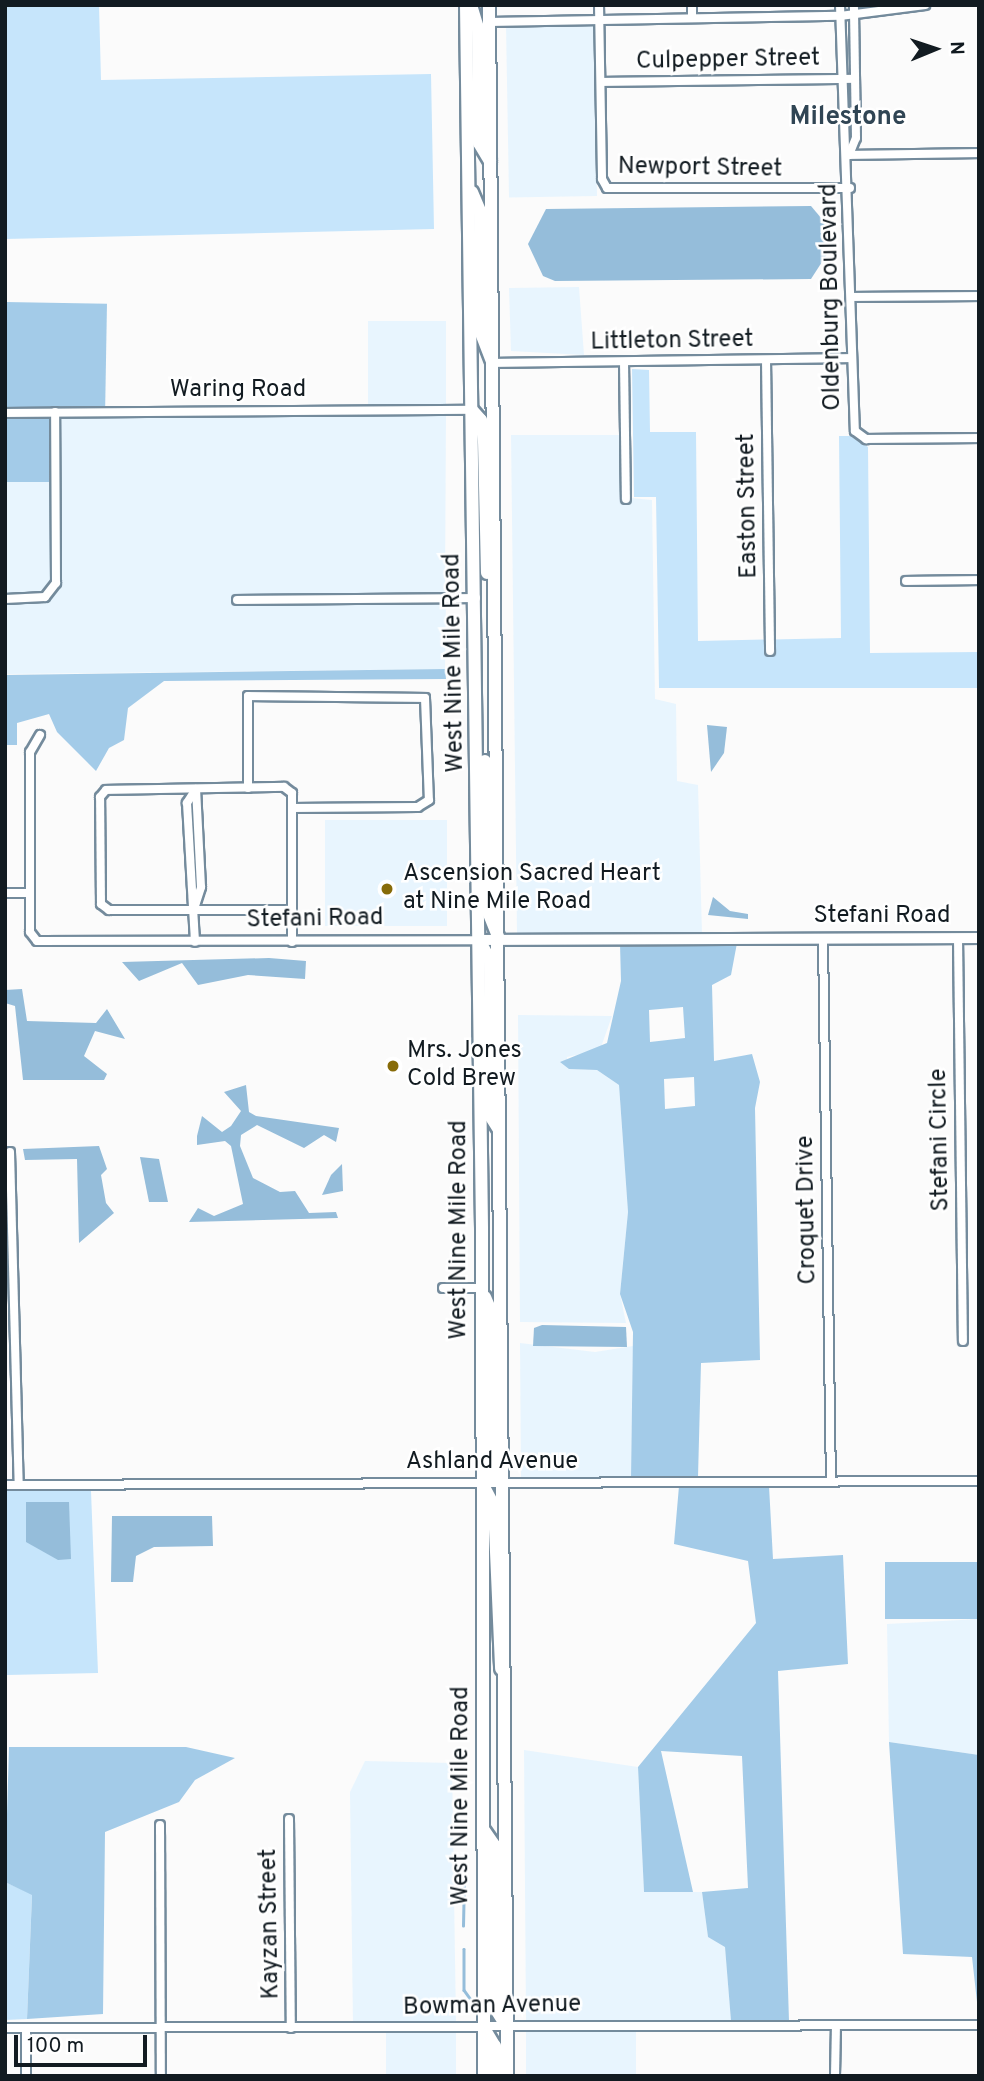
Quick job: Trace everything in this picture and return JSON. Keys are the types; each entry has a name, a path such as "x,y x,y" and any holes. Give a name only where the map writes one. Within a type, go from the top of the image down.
{"main road":[{"path":"468,5 478,28 479,143 491,162"},
{"name":"West Nine Mile Road","path":"468,5 482,1288 484,2076"},
{"path":"478,5 489,22"},
{"name":"West Nine Mile Road","path":"489,5 507,2076"},
{"path":"469,185 480,211 481,333 493,363"},
{"path":"472,410 481,420 487,573 495,580"},
{"path":"477,749 485,761 490,929 499,939"},
{"path":"479,940 490,960 491,1117 500,1133"},
{"path":"482,1288 492,1316 494,1476 503,1483"},
{"path":"482,1483 493,1495 495,1650 505,1683"},
{"path":"483,1828 495,1846 495,2008 507,2027"},
{"path":"484,2028 495,2046 496,2076"}],"street":[{"name":"Newport Street","path":"599,5 601,179 612,191 850,188"},
{"path":"692,5 692,18"},
{"name":"Oldenburg Boulevard","path":"840,5 842,139 849,155 853,424 859,436 979,438"},
{"path":"489,22 840,16 854,9 925,5"},
{"name":"Oldenburg Boulevard","path":"849,155 856,138 854,9"},
{"name":"Culpepper Street","path":"601,82 855,79"},
{"path":"849,155 979,153"},
{"path":"851,298 979,296"},
{"name":"Littleton Street","path":"493,363 852,358"},
{"name":"Easton Street","path":"766,359 770,651"},
{"path":"624,362 626,499"},
{"name":"Waring Road","path":"5,413 472,410"},
{"path":"5,599 45,597 56,583 55,412"},
{"path":"906,581 979,580"},
{"path":"237,600 476,598"},
{"path":"248,788 248,696 425,698 429,800 418,807 292,807"},
{"path":"5,893 30,893 30,752 40,735"},
{"path":"292,910 109,910 101,904 100,797 106,790 284,787 292,793 292,807 292,910 292,942"},
{"path":"194,909 201,887 196,789"},
{"path":"194,942 187,803 196,789"},
{"name":"Stefani Road","path":"30,893 33,936 43,943 979,938"},
{"name":"Stefani Circle","path":"958,938 963,1341"},
{"name":"Croquet Drive","path":"823,939 831,1482"},
{"path":"10,1152 19,1485"},
{"path":"443,1288 482,1288"},
{"name":"Ashland Avenue","path":"5,1485 979,1481"},
{"name":"Kayzan Street","path":"289,1819 291,2028"},
{"path":"160,1825 161,2076"},
{"path":"835,2076 836,2025"},
{"name":"Bowman Avenue","path":"5,2028 979,2025"},
{"path":"26,2028 26,2076"}],"shaded area":[{"path":"5,5 99,5 101,80 431,74 434,229 5,239"},
{"path":"594,24 597,196 509,198 506,26"},
{"path":"811,206 827,225 831,248 811,279 555,281 543,276 528,244 546,209"},
{"path":"579,287 584,355 511,351 509,288"},
{"path":"5,302 107,304 105,410 5,408"},
{"path":"368,321 446,321 446,405 368,405"},
{"path":"632,369 649,370 650,432 696,432 698,641 841,638 839,436 851,436 868,447 870,653 979,652 979,688 659,688 656,497 634,497"},
{"path":"446,414 445,593 231,596 232,605 446,602 445,669 5,674 5,603 47,601 61,583 60,417"},
{"path":"5,417 49,417 49,482 5,482"},
{"path":"511,435 620,435 621,504 631,504 631,498 652,500 655,699 676,704 677,781 698,785 702,934 517,935"},
{"path":"49,450 51,583 42,593 5,594 5,482 48,480"},
{"path":"445,669 446,679 164,681 128,708 124,740 109,748 96,771 57,732 49,714 17,723 17,745 5,745 5,675"},
{"path":"707,725 727,727 724,753 711,772"},
{"name":"Ascension Sacred Heart at Nine Mile Road","path":"325,820 447,820 447,926 325,926"},
{"path":"713,897 730,911 748,914 748,919 708,915"},
{"path":"737,943 731,975 712,985 714,1061 752,1054 760,1082 755,1108 760,1360 701,1363 698,1477 631,1478 633,1332 620,1294 628,1212 619,1085 597,1070 569,1069 560,1062 607,1043 621,981 620,944","holes":["683,1007 685,1038 650,1042 649,1010","694,1077 695,1106 665,1109 664,1079"]},
{"path":"269,958 306,961 305,979 248,975 198,985 182,963 139,981 122,962"},
{"path":"22,989 27,1021 96,1023 107,1009 125,1039 95,1031 84,1056 107,1074 104,1080 23,1080 15,1006 5,1003 5,990"},
{"path":"518,1015 612,1016 600,1050 567,1057 569,1069 597,1070 619,1085 628,1212 620,1294 626,1323 520,1322"},
{"path":"246,1085 249,1112 256,1116 339,1128 336,1142 324,1135 304,1148 257,1125 241,1135 240,1146 253,1178 280,1192 295,1191 309,1213 336,1212 338,1218 189,1222 198,1208 214,1216 243,1204 231,1146 225,1141 197,1145 197,1136 202,1116 222,1132 231,1126 241,1111 224,1092"},
{"path":"99,1146 107,1169 101,1175 106,1203 114,1213 79,1243 77,1159 25,1160 23,1149"},
{"path":"140,1157 159,1159 168,1202 149,1202"},
{"path":"342,1164 343,1191 322,1195 331,1175"},
{"path":"542,1325 626,1327 627,1347 533,1346 534,1328"},
{"path":"520,1343 595,1352 633,1346 631,1478 521,1478"},
{"path":"679,1486 769,1486 773,1559 843,1555 848,1664 778,1671 789,2021 731,2021 725,1947 708,1937 702,1892 748,1888 742,1756 661,1751 693,1892 644,1892 638,1767 756,1623 748,1561 674,1544"},
{"path":"5,1490 91,1491 98,1673 7,1675 5,1753"},
{"path":"26,1502 69,1502 71,1559 58,1560 26,1542"},
{"path":"112,1516 212,1516 213,1546 154,1547 136,1556 133,1582 111,1582"},
{"path":"885,1562 979,1562 979,1619 885,1619"},
{"path":"979,1619 979,1755 889,1742 887,1624"},
{"path":"889,1742 979,1755 979,2020 972,1957 903,1954"},
{"path":"9,1747 186,1747 235,1758 195,1780 179,1802 105,1832 103,2014 27,2019 32,1895 5,1882"},
{"path":"524,1750 638,1767 644,1892 702,1892 708,1937 725,1946 731,2021 526,2022"},
{"path":"365,1761 452,1763 456,2023 353,2024 350,1792"},
{"path":"5,1882 32,1894 27,2019 5,2020"},
{"path":"526,2030 636,2030 636,2076 526,2076"},
{"path":"386,2032 456,2032 456,2076 386,2076"}],"waterway":[{"path":"463,1926 464,1877"},
{"path":"464,1949 464,1990 472,2001"}],"place":[{"name":"Ascension Sacred Heart at Nine Mile Road","path":"387,889"},
{"name":"Mrs. Jones Cold Brew","path":"393,1066"}],"district":[{"name":"Milestone","path":"848,118"}]}
